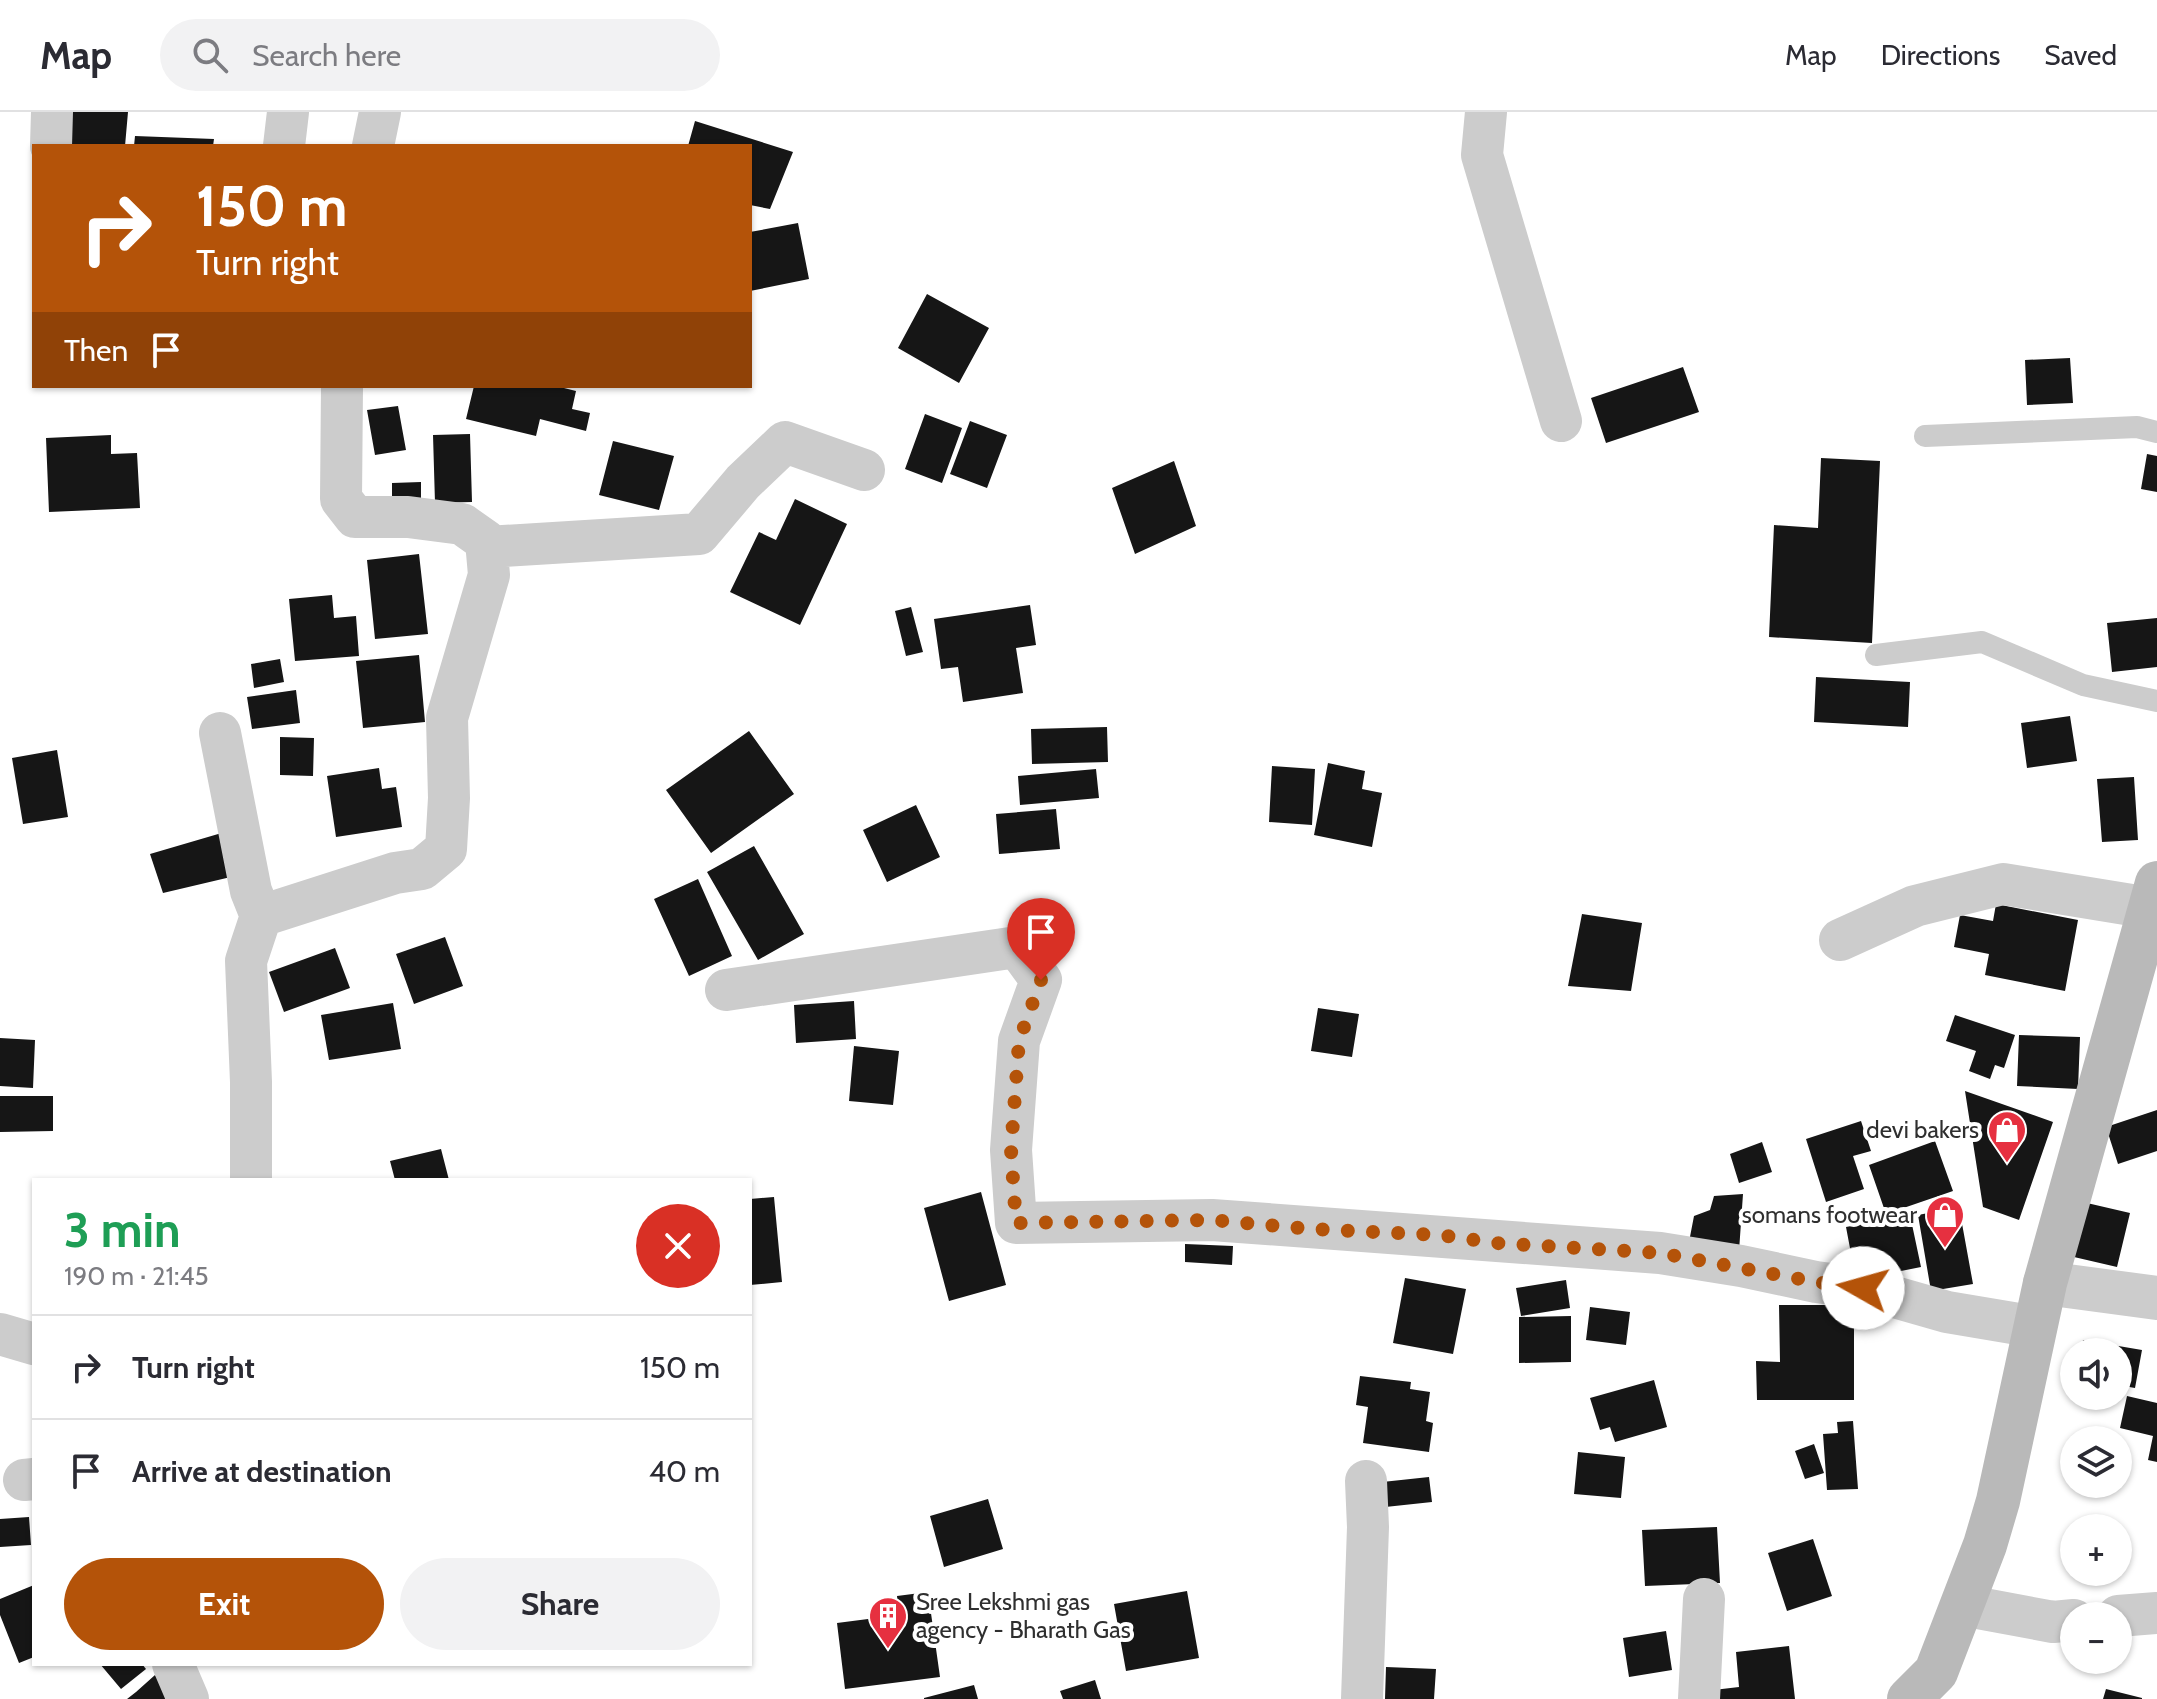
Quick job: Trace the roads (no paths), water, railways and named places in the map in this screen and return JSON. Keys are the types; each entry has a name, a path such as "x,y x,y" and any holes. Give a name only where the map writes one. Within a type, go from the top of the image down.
{"main road":[{"path":"1909,1699 1936,1672 1985,1545 1998,1501 2045,1283 2154,896"}],"street":[{"path":"51,144 52,112"},
{"path":"284,144 288,112"},
{"path":"373,144 380,112"},
{"path":"1486,112 1482,155 1561,421"},
{"path":"261,916 395,873 422,869 446,849 449,798 447,718 489,575 486,541 462,524 408,517 355,517 341,499 342,388"},
{"path":"487,547 699,534 743,482 785,442 864,470"},
{"path":"220,733 251,891 261,916 246,961 251,1178"},
{"path":"1840,940 1915,906 2003,884 2154,896"},
{"path":"726,990 1017,947 1041,980 1019,1041 1011,1150 1016,1223 1212,1220 1660,1253 1863,1288 1947,1312 2036,1327"},
{"path":"2045,1283 2157,1298"},
{"path":"0,1334 32,1343"},
{"path":"1362,1699 1368,1527 1366,1481"},
{"path":"1699,1699 1704,1599"},
{"path":"1962,1605 2060,1621"},
{"path":"2132,1615 2157,1613"},
{"path":"174,1666 188,1699"}],"lane":[{"path":"1925,436 2137,427 2157,432"},
{"path":"1876,655 1982,642 2083,685 2157,701"}],"place":[{"name":"devi bakers","path":"2007,1164"},
{"name":"somans footwear","path":"1945,1249"},
{"name":"Sree Lekshmi gas agency - Bharath Gas","path":"888,1650"}]}
